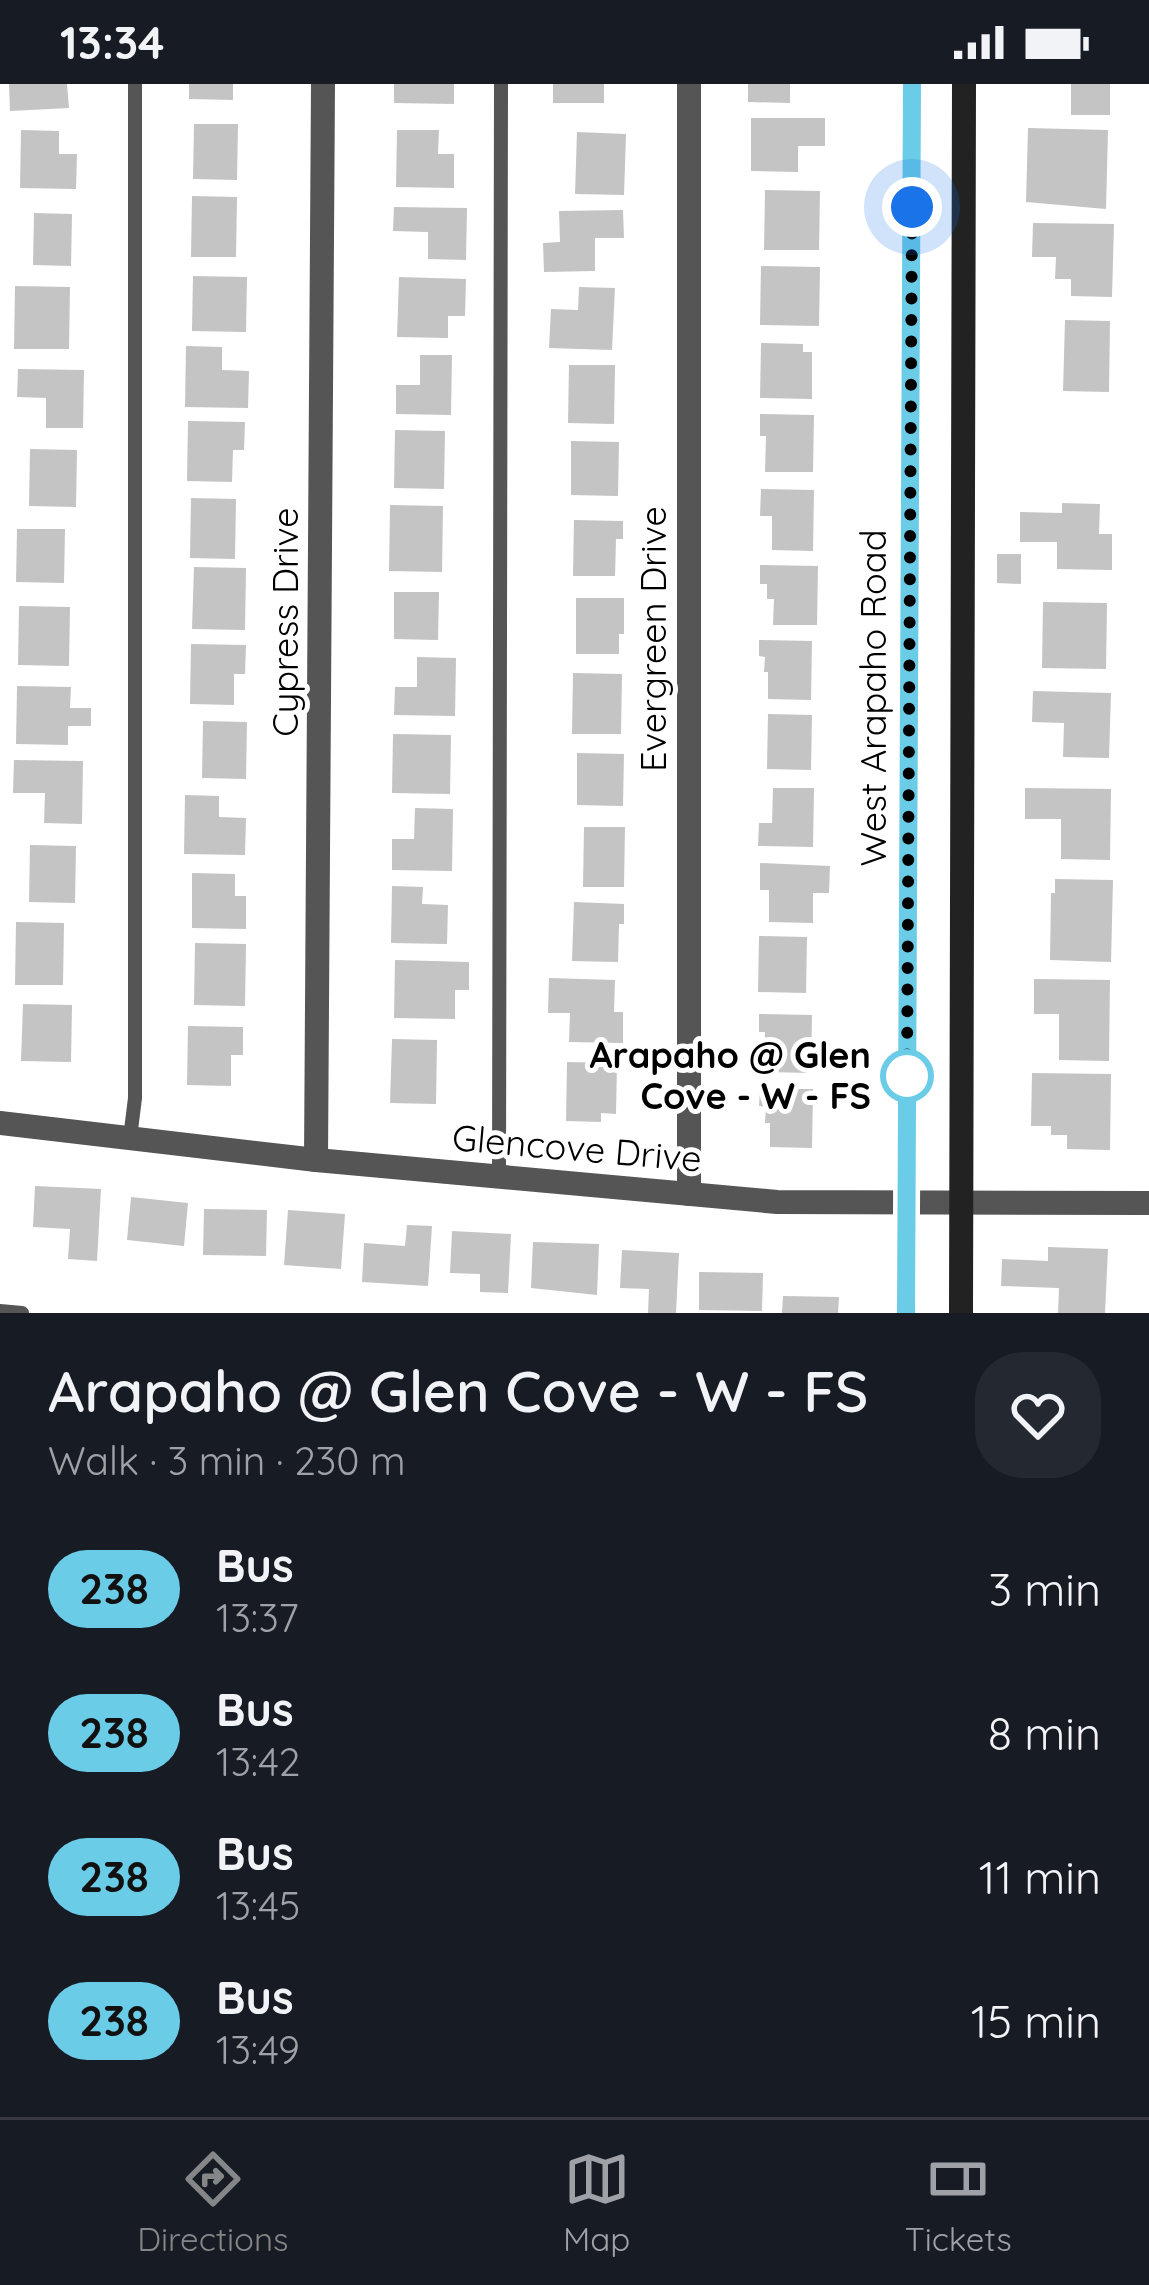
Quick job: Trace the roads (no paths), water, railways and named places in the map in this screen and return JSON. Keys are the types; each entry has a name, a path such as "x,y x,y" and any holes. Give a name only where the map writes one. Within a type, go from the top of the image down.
{"main road":[{"name":"West Arapaho Road","path":"906,1313 912,84"},
{"path":"961,1313 964,84"}],"street":[{"name":"Cypress Drive","path":"316,1160 323,84"},
{"name":"Evergreen Drive","path":"688,84 689,1194"},
{"name":"Glencove Drive","path":"0,1123 316,1160 777,1202 1149,1203"}],"lane":[{"path":"130,1138 135,1098 135,84"},
{"path":"499,1177 502,84"},
{"path":"0,1311 22,1313"}],"place":[{"name":"Arapaho @ Glen Cove - W - FS","path":"907,1076"}]}
